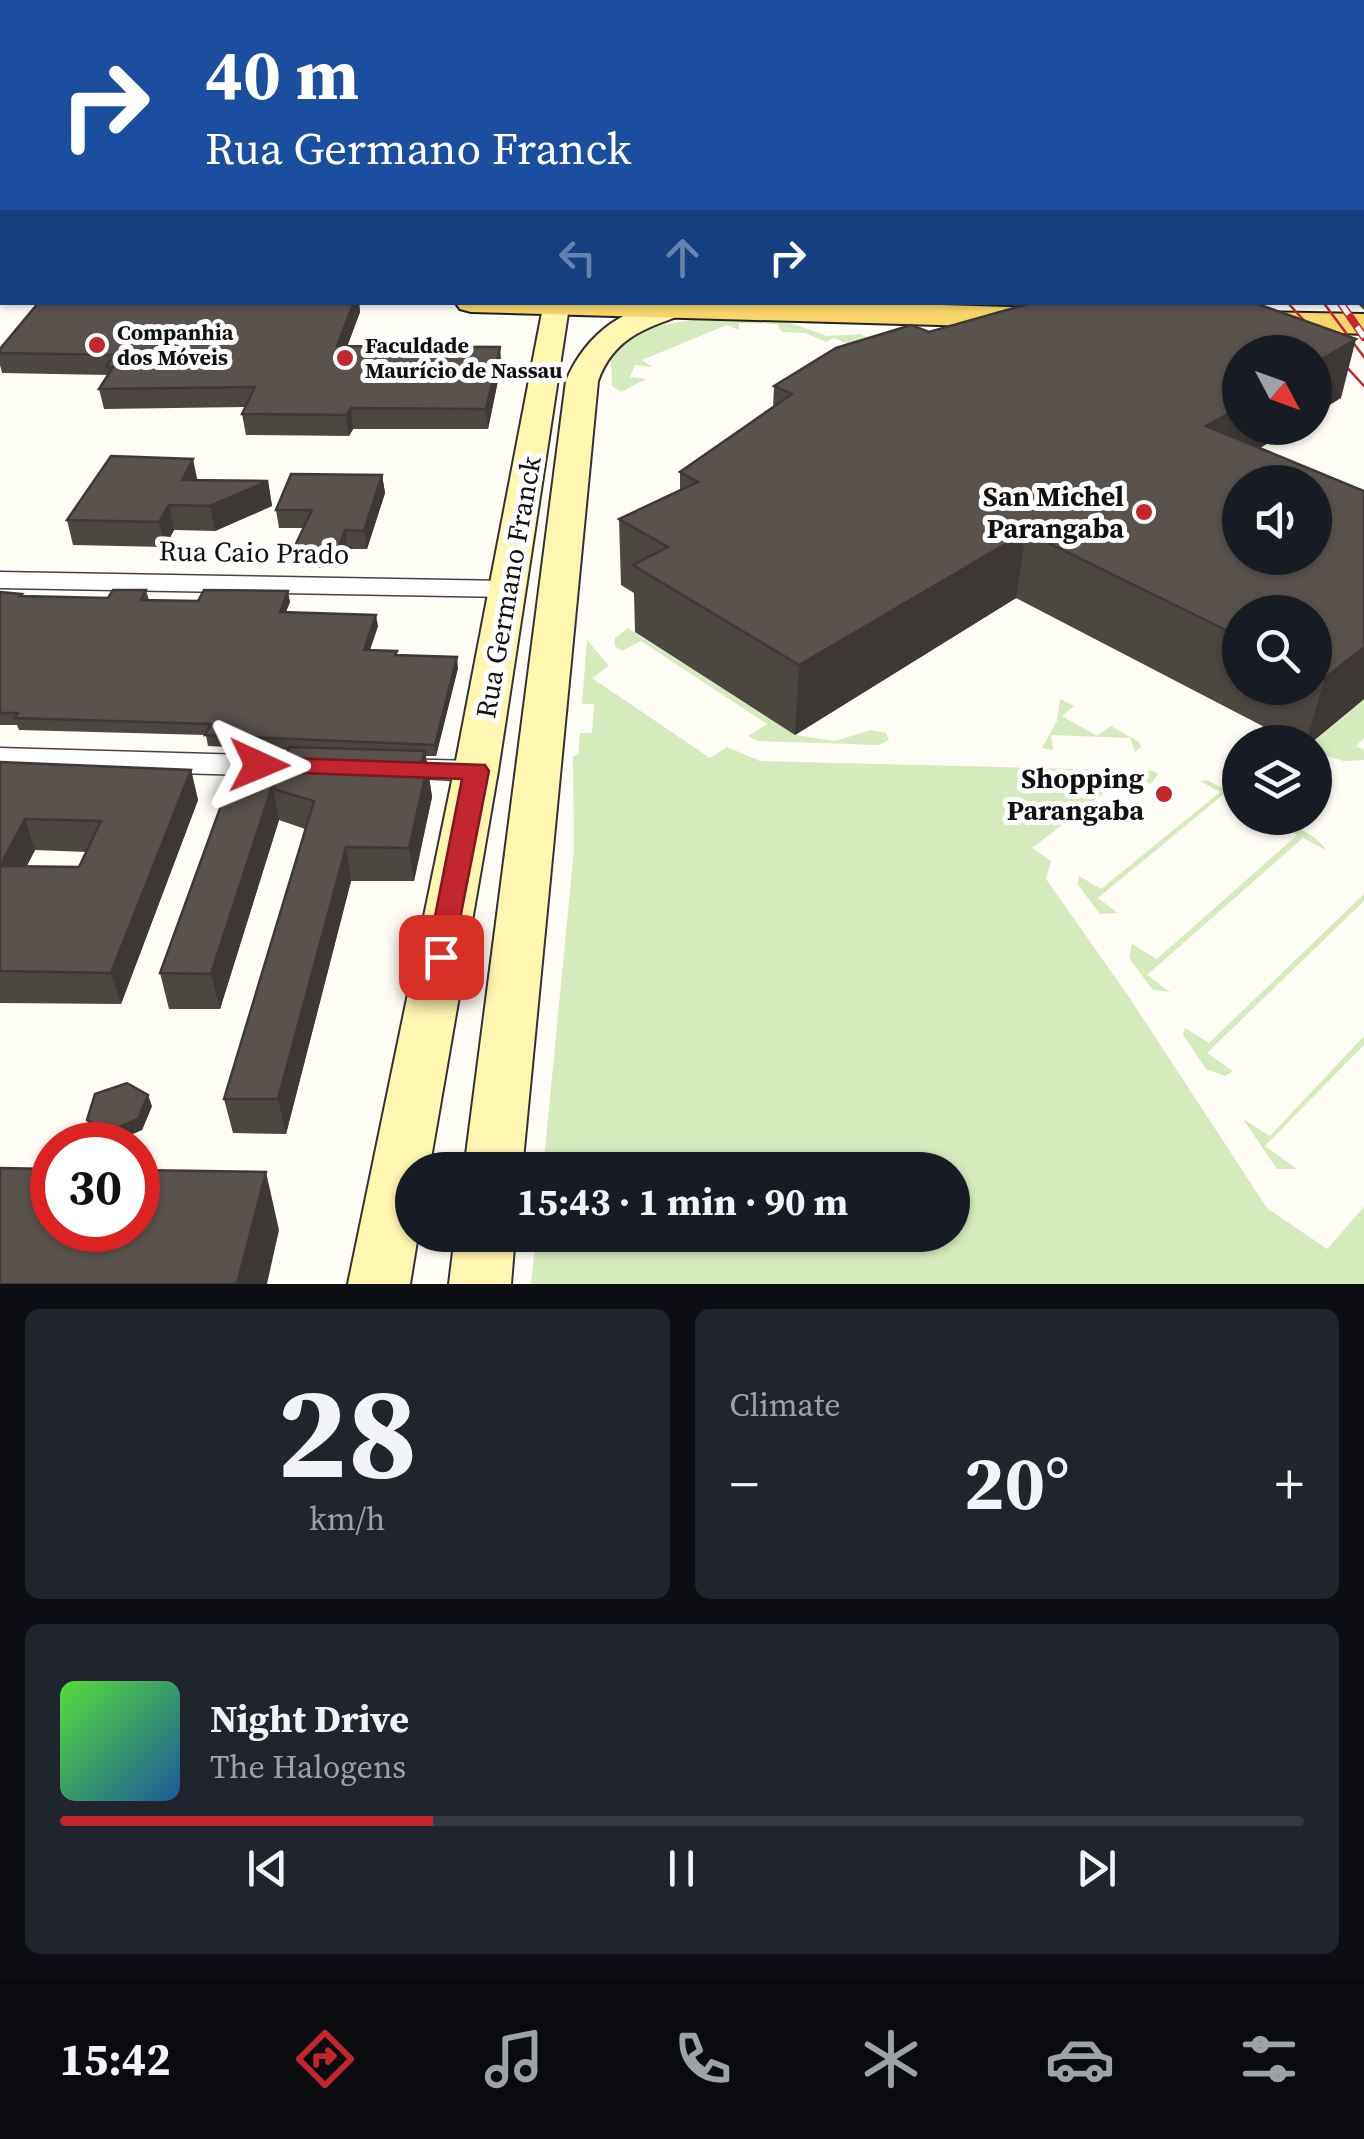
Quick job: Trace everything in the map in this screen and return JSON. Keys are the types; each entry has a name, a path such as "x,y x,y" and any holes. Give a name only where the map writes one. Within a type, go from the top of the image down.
{"main road":[{"path":"556,305 798,316 1084,319"},
{"name":"Rua Germano Franck","path":"379,1284 476,771 556,305"},
{"name":"Rua Germano Franck","path":"495,1152 582,381 593,350 604,339 672,310"},
{"path":"1215,322 1364,324"},
{"path":"480,1284 483,1252"}],"street":[{"name":"Rua Caio Prado","path":"0,580 508,589"},
{"path":"0,758 476,771"}],"green space":[{"path":"693,320 785,321 827,336 860,334 870,338 861,350 834,338 826,342 805,333 782,332 777,324 739,323 739,330 727,325 642,360 652,367 635,365 630,377 646,379 621,392 612,386 611,357 627,340 658,326"},
{"path":"628,628 795,735 835,741 871,730 886,733 889,740 878,745 758,741 748,736 767,724 641,641 622,651 615,646 615,638"},
{"path":"587,640 609,666 592,678 710,758 727,747 760,761 1153,771 1158,774 1151,784 1130,773 1032,848 1051,861 1046,879 1129,997 1267,1208 1327,1249 1364,1207 1364,1284 531,1284 534,1252 970,1252 970,1152 545,1152 574,850 573,756 578,755 580,733 592,733 594,704 582,704"},
{"path":"1060,699 1074,706 1062,716 1097,736 1111,726 1139,742 1141,747 1135,752 1130,738 1051,735 1053,750 1042,748 1057,721"},
{"path":"1364,699 1364,738 1356,746 1364,750 1364,760 1332,758 1332,725"},
{"path":"1207,780 1222,788 1222,796 1098,898 1118,913 1100,914 1078,885 1079,876 1101,889 1220,792 1200,781"},
{"path":"1297,835 1310,835 1326,850 1303,838 1147,975 1170,992 1153,990 1129,958 1132,944 1157,959"},
{"path":"1364,894 1364,901 1207,1053 1233,1071 1225,1076 1206,1069 1183,1035 1185,1028 1209,1043"},
{"path":"1364,1036 1364,1045 1265,1146 1297,1169 1277,1169 1243,1119 1270,1136"}],"building":[{"path":"37,305 353,305 337,346 500,347 486,409 351,408 346,415 242,414 255,387 99,389 113,367 106,367 114,355 0,353"},
{"path":"1024,305 1260,305 1356,339 1332,353 1332,335 1222,335 1222,417 1206,426 1222,433 1222,445 1252,445 1301,465 1222,465 1222,575 1332,575 1332,478 1364,491 1364,647 1332,672 1332,595 1222,595 1222,628 1026,532 799,665 633,565 668,547 619,519 698,482 680,472 792,394 774,386 836,348 911,325 929,332"},
{"path":"111,456 193,459 182,480 268,481 210,506 169,505 159,522 67,520"},
{"path":"291,474 382,475 364,531 345,530 338,549 294,548 312,510 276,510"},
{"path":"113,590 146,590 141,600 198,601 204,590 288,591 280,612 376,615 364,650 457,657 435,745 205,735 211,724 15,718 18,713 0,713 0,592 108,598"},
{"path":"289,747 425,751 421,764 428,764 409,848 346,847 278,1099 224,1099 314,801 273,789"},
{"path":"0,762 191,770 111,973 0,971","holes":["25,819 101,821 79,867 0,866"]},
{"path":"234,770 277,771 211,974 160,973"},
{"path":"127,1083 148,1095 138,1119 90,1122 87,1120 95,1094"},
{"path":"0,1168 30,1169 30,1252 160,1252 160,1170 266,1172 237,1284 0,1284"}],"tram line":[{"path":"1290,305 1364,386"},
{"path":"1325,305 1364,357"}],"railway":[{"path":"1342,305 1364,337"}],"place":[{"name":"Companhia dos Móveis","path":"97,345"},
{"name":"Faculdade Maurício de Nassau","path":"345,358"},
{"name":"San Michel Parangaba","path":"1144,512"},
{"name":"Shopping Parangaba","path":"1164,794"}],"route":[{"path":"259,765 476,771 441,957"}]}
